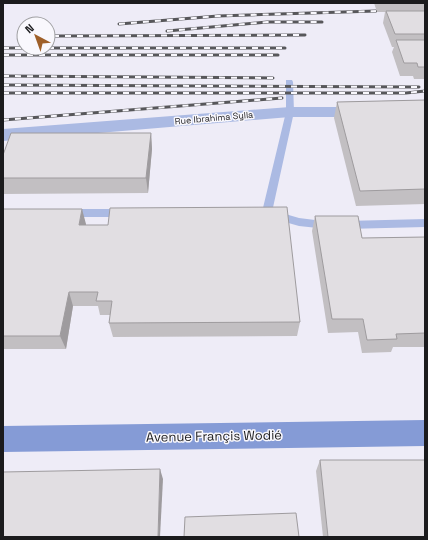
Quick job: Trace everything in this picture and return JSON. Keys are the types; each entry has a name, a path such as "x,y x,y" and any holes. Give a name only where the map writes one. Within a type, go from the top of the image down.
{"main road":[{"name":"Avenue Françis Wodié","path":"3,439 425,433"}],"street":[{"name":"Rue Ibrahima Sylla","path":"3,136 290,112 377,112"}],"lane":[{"path":"290,82 290,112 263,212 299,222 326,225 425,222"},
{"path":"59,213 131,213"}],"shaded area":[{"path":"3,3 425,3 425,537 3,537"}],"building":[{"path":"386,11 425,11 425,34 395,34"},
{"path":"396,40 425,40 425,67 418,67 417,63 404,63"},
{"path":"425,100 425,189 360,191 337,102"},
{"path":"11,133 151,133 146,178 3,178 3,155"},
{"path":"287,207 300,322 109,323 112,301 96,301 98,292 69,292 60,336 3,336 3,209 82,209 79,225 108,225 110,208"},
{"path":"315,216 358,216 362,238 425,237 425,333 396,334 397,339 367,340 363,319 332,319"},
{"path":"320,460 425,460 425,537 328,537"},
{"path":"160,469 158,537 3,537 3,472"},
{"path":"296,513 299,537 184,537 185,517"}],"railway":[{"path":"119,24 218,16 376,11"},
{"path":"167,31 267,22 322,22"},
{"path":"56,36 305,35"},
{"path":"3,48 16,48"},
{"path":"56,48 285,48"},
{"path":"3,55 278,55"},
{"path":"3,76 273,78"},
{"path":"3,85 419,87"},
{"path":"3,93 406,93 425,91"},
{"path":"3,120 282,98"}]}
